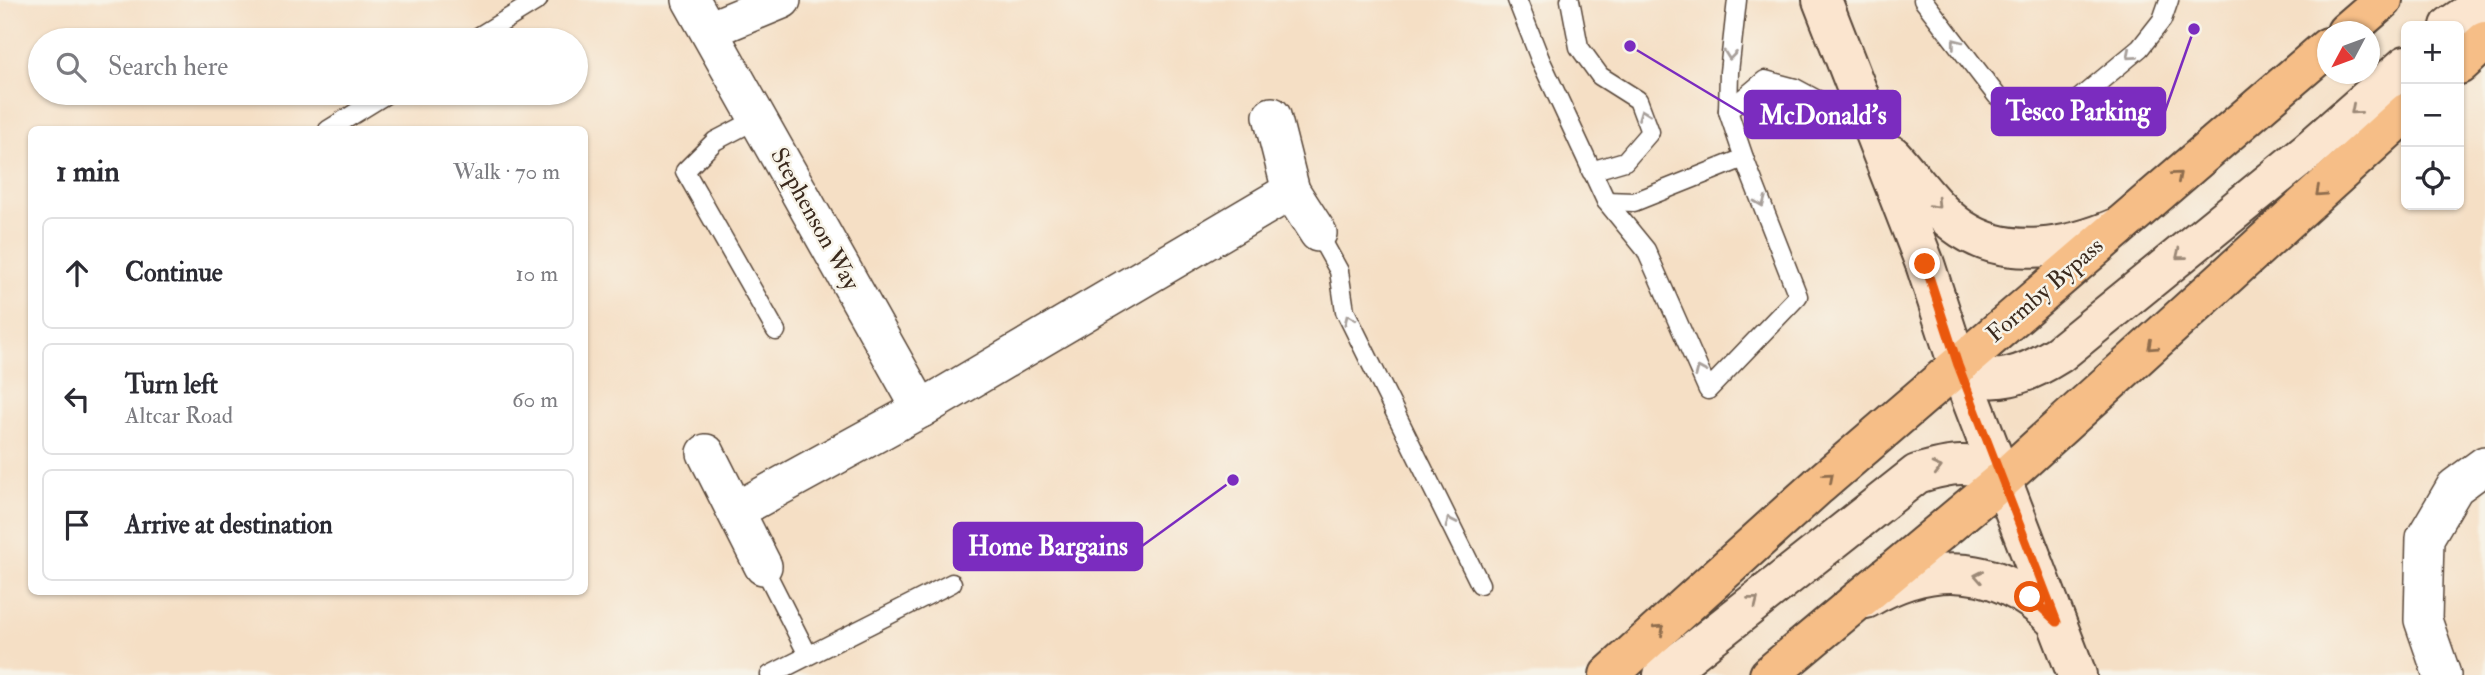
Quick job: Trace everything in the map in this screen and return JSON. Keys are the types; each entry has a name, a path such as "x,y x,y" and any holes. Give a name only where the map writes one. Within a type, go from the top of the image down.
{"highway":[{"path":"2359,21 2383,0"},
{"path":"2464,60 2485,41"},
{"name":"Formby Bypass","path":"1609,675 1818,486 2317,56"},
{"path":"1769,675 2003,480 2401,118"}],"main road":[{"path":"1822,0 1925,264 1958,365 2077,675"},
{"path":"2457,21 2485,2"},
{"path":"1958,365 1978,378 1989,380 2024,372 2059,354 2308,151 2401,69"},
{"path":"1873,132 1950,219 1961,229 1985,240 2014,247 2046,247 2083,240 2118,227"},
{"path":"1663,675 1917,474 1943,466 1964,464 1993,471 2003,480"},
{"path":"1851,607 1891,586 1913,579 1969,573 2015,588 2057,622"}],"street":[{"name":"Stephenson Way","path":"782,0 700,15 921,409"},
{"path":"1272,116 1291,191 1318,233"},
{"path":"737,510 921,409 1291,191"},
{"path":"706,453 763,566"},
{"path":"2442,675 2423,620 2425,538 2455,486 2485,466"}],"lane":[{"path":"492,28 538,0"},
{"path":"1517,0 1539,59 1606,201 1646,250"},
{"path":"1570,0 1579,47 1600,76 1638,100 1650,132 1625,160 1591,171"},
{"path":"1634,202 1646,250 1708,390 1798,296 1728,111 1728,72 1737,0"},
{"path":"1923,0 1997,96 2027,115 2063,112 2140,48 2162,20 2169,0"},
{"path":"1728,111 1765,80 1795,88 1873,132"},
{"path":"334,126 369,105"},
{"path":"759,118 715,141 685,171 776,331"},
{"path":"1606,201 1634,202 1744,158"},
{"path":"1318,233 1339,271 1345,311 1480,584"},
{"path":"763,566 808,656"},
{"path":"770,675 952,583"}],"place":[{"name":"Tesco Parking","path":"2194,29"},
{"name":"McDonald's","path":"1630,46"},
{"name":"Home Bargains","path":"1233,480"}],"route":[{"path":"1925,264 1958,365 2057,622 2030,597"}]}
